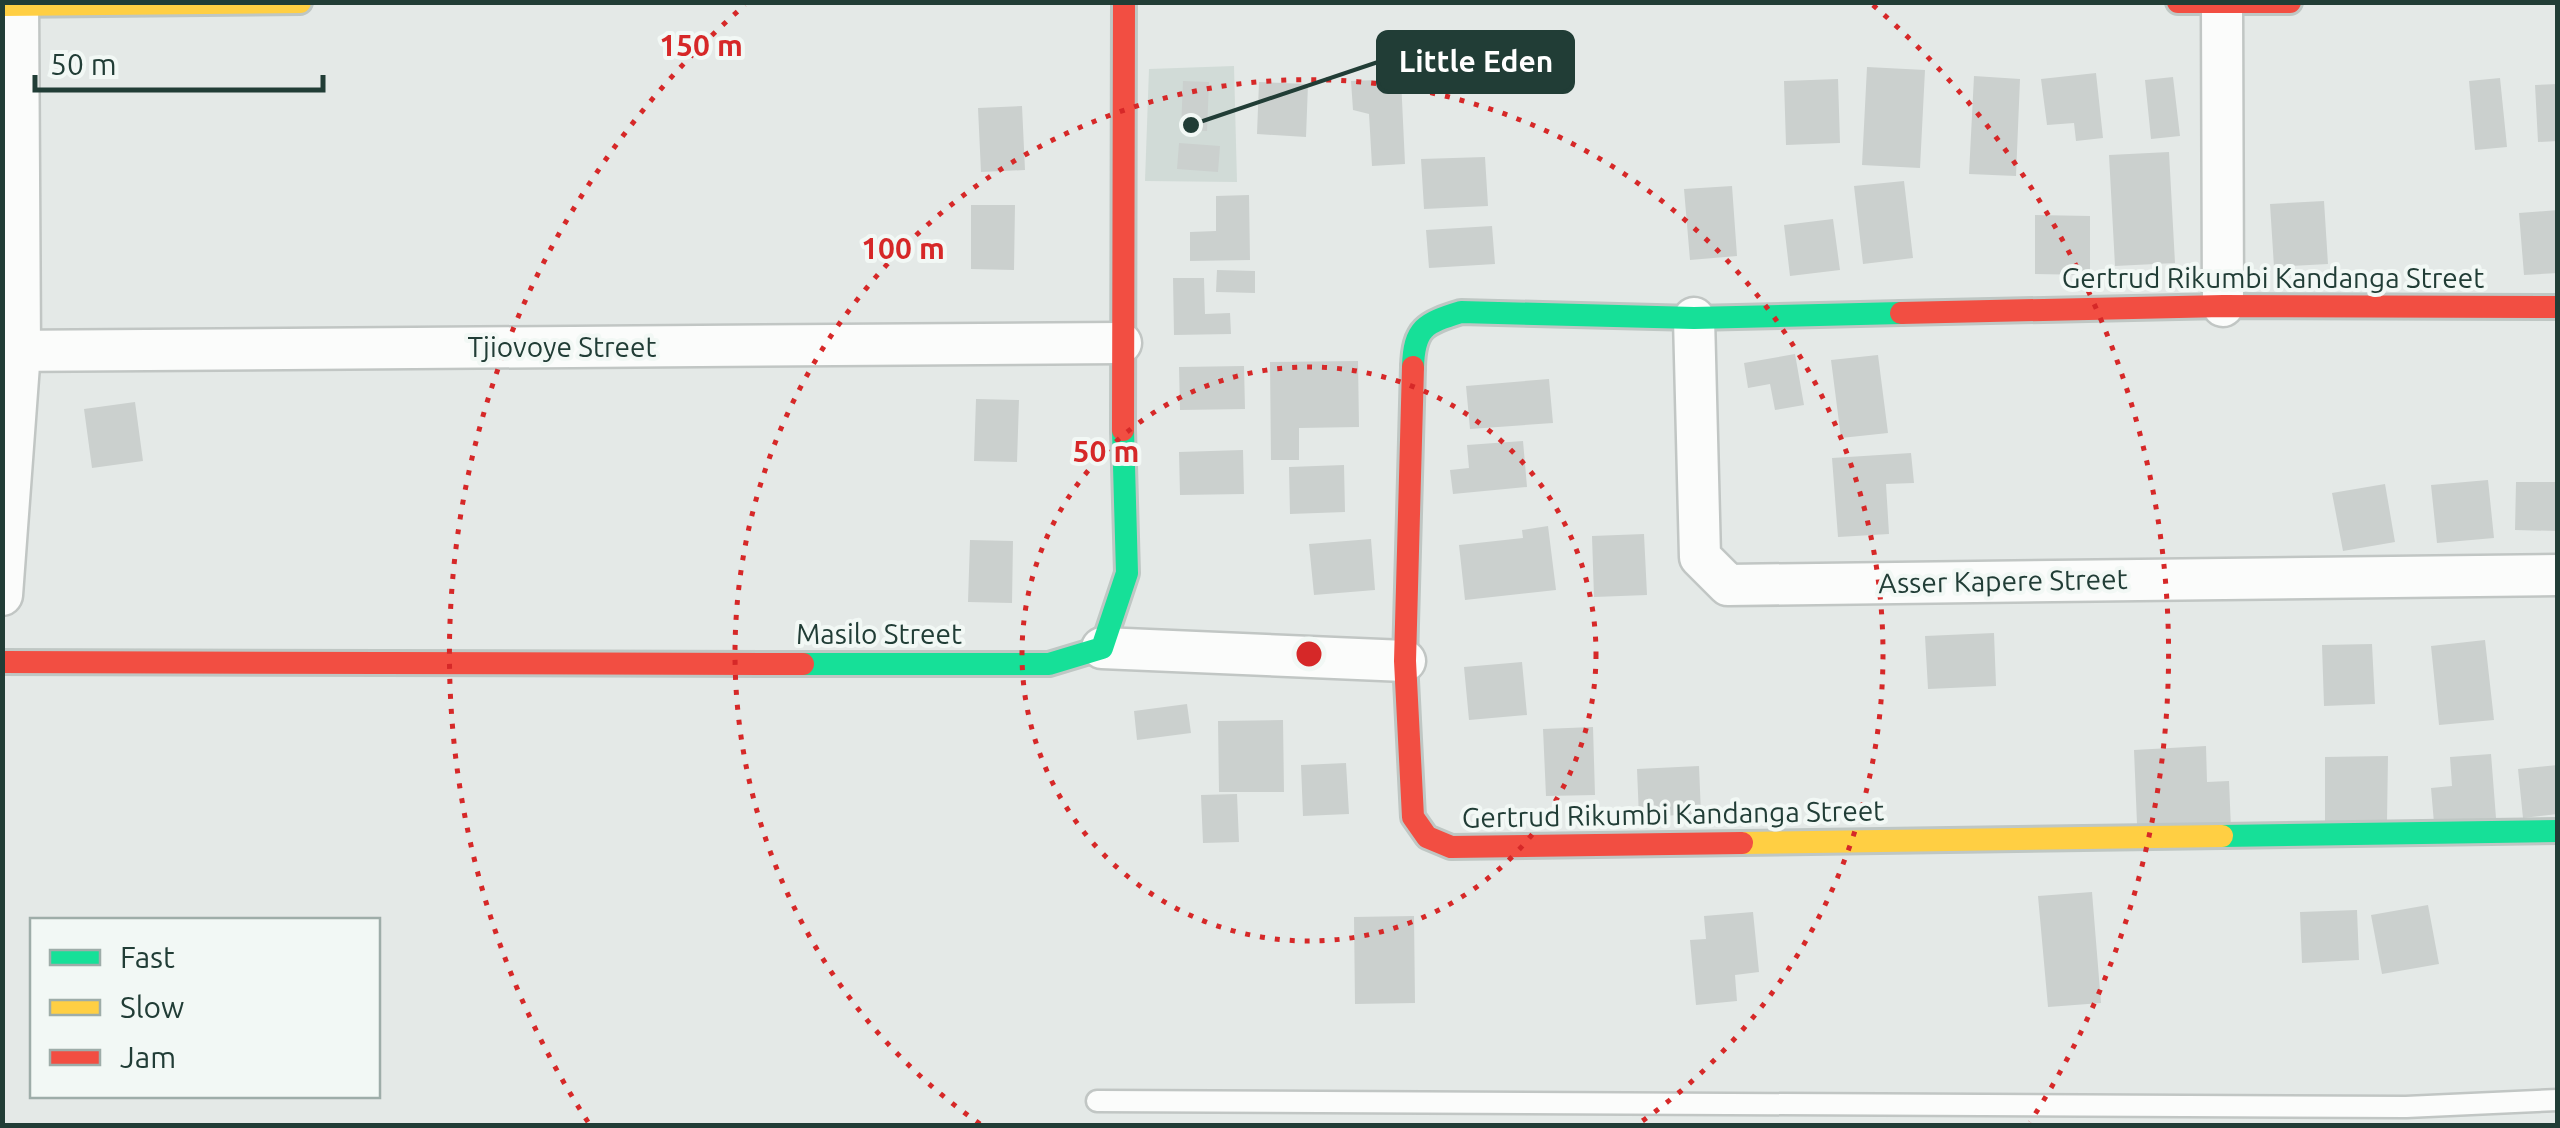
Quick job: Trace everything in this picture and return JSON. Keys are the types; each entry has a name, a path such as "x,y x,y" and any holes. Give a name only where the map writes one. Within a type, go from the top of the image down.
{"street":[{"path":"2,596 11,351 13,4 300,2"},
{"path":"1124,2 1122,343 1127,573 1102,648 1405,660"},
{"path":"2178,2 2290,2"},
{"path":"2222,4 2223,306"},
{"name":"Gertrud Rikumbi Kandanga Street","path":"2558,307 2223,306 1694,318 1461,312 1429,322 1414,342 1405,660 1413,818 1427,837 1451,847 2558,831"},
{"name":"Asser Kapere Street","path":"1694,318 1700,557 1728,585 2558,575"},
{"name":"Tjiovoye Street","path":"11,351 1122,343"},
{"name":"Masilo Street","path":"2,662 1049,664 1102,648"}],"lane":[{"path":"1097,1101 2406,1107 2558,1100"}],"shaded area":[{"path":"1234,66 1237,182 1145,181 1149,69"}],"building":[{"path":"1867,67 1925,70 1920,168 1862,165"},
{"path":"2096,73 2103,138 2076,141 2074,123 2047,125 2041,79"},
{"path":"1974,76 2020,79 2016,176 1969,174"},
{"path":"2173,77 2180,136 2151,139 2145,80"},
{"path":"2500,78 2507,147 2475,150 2469,81"},
{"path":"1401,79 1405,164 1372,166 1369,114 1353,110 1351,81"},
{"path":"1838,79 1840,143 1786,145 1784,81"},
{"path":"1183,81 1209,82 1207,131 1181,130"},
{"path":"1259,82 1308,84 1306,137 1257,134"},
{"path":"2558,84 2558,141 2538,142 2535,85"},
{"path":"1022,106 1025,170 981,172 978,108"},
{"path":"1179,143 1220,146 1218,172 1177,169"},
{"path":"2169,152 2175,263 2115,266 2109,155"},
{"path":"1485,157 1488,206 1424,209 1421,159"},
{"path":"1904,181 1913,258 1863,264 1854,186"},
{"path":"1732,186 1737,256 1690,260 1684,189"},
{"path":"1249,195 1250,260 1190,261 1190,232 1216,231 1216,196"},
{"path":"2324,201 2328,264 2274,267 2270,204"},
{"path":"971,205 1015,205 1014,270 971,269"},
{"path":"2558,210 2558,273 2524,275 2519,213"},
{"path":"2035,215 2090,216 2090,275 2035,274"},
{"path":"1833,219 1840,270 1790,276 1784,225"},
{"path":"1492,226 1495,264 1429,268 1426,230"},
{"path":"1217,270 1255,271 1255,293 1216,292"},
{"path":"1173,278 1204,278 1205,314 1230,313 1231,334 1174,335"},
{"path":"1795,354 1804,405 1775,410 1770,384 1748,388 1744,363"},
{"path":"1878,355 1888,433 1841,438 1831,360"},
{"path":"1358,361 1359,427 1299,428 1299,460 1271,460 1270,362"},
{"path":"1244,366 1245,409 1180,410 1179,367"},
{"path":"1549,379 1553,423 1470,429 1466,386"},
{"path":"976,399 1019,400 1017,462 974,461"},
{"path":"135,402 143,461 92,468 84,409"},
{"path":"1523,441 1527,487 1453,494 1450,470 1469,468 1467,445"},
{"path":"1243,450 1244,494 1180,495 1179,452"},
{"path":"1911,453 1914,483 1886,484 1889,534 1838,537 1832,458"},
{"path":"1344,465 1345,512 1290,514 1289,467"},
{"path":"2488,480 2494,538 2437,543 2431,485"},
{"path":"2516,482 2558,482 2558,531 2515,530"},
{"path":"2385,484 2395,542 2343,551 2332,493"},
{"path":"1548,526 1556,590 1465,600 1459,545 1523,538 1522,530"},
{"path":"1644,534 1647,595 1594,597 1592,536"},
{"path":"1371,539 1375,590 1314,595 1309,544"},
{"path":"970,540 1013,541 1012,603 968,602"},
{"path":"1994,633 1996,686 1928,689 1925,636"},
{"path":"2485,640 2494,720 2439,725 2431,646"},
{"path":"2372,644 2375,704 2324,706 2322,645"},
{"path":"1522,662 1527,715 1469,720 1464,667"},
{"path":"1187,704 1191,733 1137,740 1134,711"},
{"path":"1283,720 1284,792 1219,792 1218,721"},
{"path":"1593,727 1595,795 1546,796 1543,729"},
{"path":"2206,746 2207,782 2229,781 2231,829 2137,824 2134,750"},
{"path":"2491,754 2496,818 2434,823 2431,788 2452,786 2450,757"},
{"path":"2388,756 2387,821 2325,821 2325,757"},
{"path":"1346,763 1349,814 1303,816 1301,765"},
{"path":"2558,765 2558,814 2523,818 2518,769"},
{"path":"1699,766 1701,814 1639,817 1637,769"},
{"path":"1237,794 1239,842 1203,843 1201,795"},
{"path":"2092,892 2101,1003 2048,1007 2038,896"},
{"path":"2428,905 2439,964 2382,974 2371,915"},
{"path":"2357,910 2359,960 2302,963 2300,912"},
{"path":"1753,912 1759,972 1735,975 1737,1001 1696,1005 1690,940 1706,939 1704,916"},
{"path":"1414,916 1415,1003 1355,1004 1354,917"}],"traffic: fast":[{"path":"1413,367 1416,343 1424,329 1461,312 1694,318 1901,313"},
{"path":"803,664 1049,664 1102,648 1127,573 1123,430"},
{"path":"2222,836 2558,831"}],"traffic: slow":[{"path":"2,5 300,2"},
{"path":"1742,843 2222,836"}],"traffic: jam":[{"path":"1123,430 1124,2"},
{"path":"2178,2 2290,2"},
{"path":"1901,313 2223,306 2558,307"},
{"path":"1413,367 1405,661 1413,817 1427,837 1451,847 1742,843"},
{"path":"2,662 803,664"}],"place":[{"name":"Little Eden","path":"1191,125"}]}
